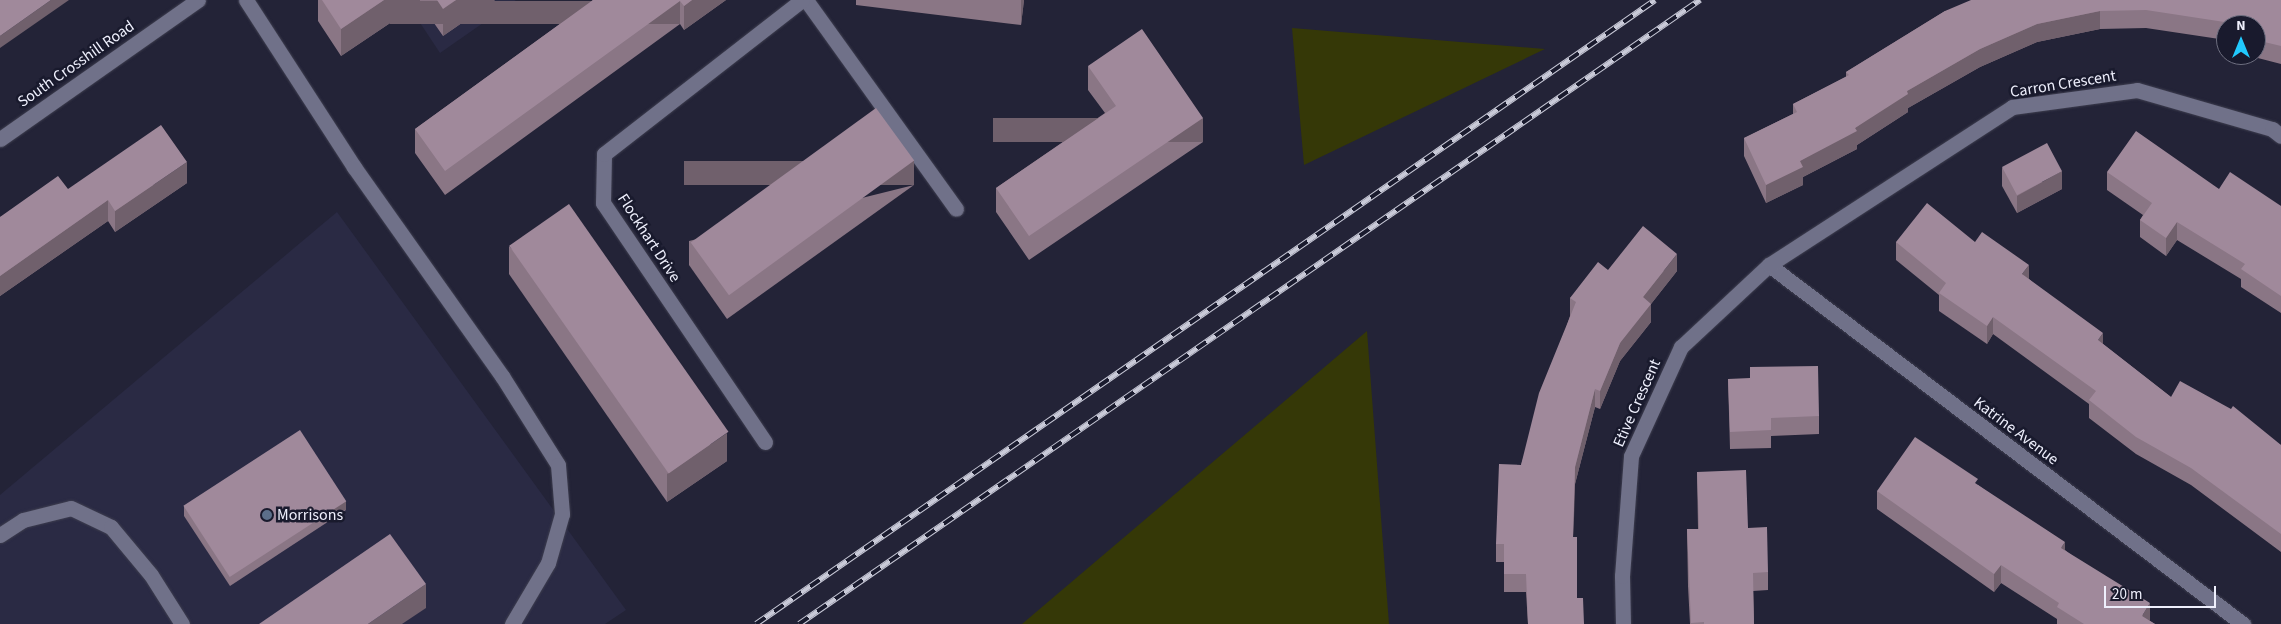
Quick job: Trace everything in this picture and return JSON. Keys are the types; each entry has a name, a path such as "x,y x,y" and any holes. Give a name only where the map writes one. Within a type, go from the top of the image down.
{"street":[{"name":"South Crosshill Road","path":"0,139 198,0"},
{"path":"246,0 354,167 502,376 558,465 562,514 548,563 512,624"},
{"name":"Flockhart Drive","path":"765,442 603,203 604,154 804,0 956,209"},
{"name":"Carron Crescent","path":"1769,265 2012,106 2137,90 2272,129 2281,136"},
{"name":"Etive Crescent","path":"1623,624 1622,576 1632,456 1681,347 1769,265"},
{"name":"Katrine Avenue","path":"1769,265 2243,624"},
{"path":"0,535 23,520 70,508 111,527 151,575 182,624"}],"shaded area":[{"path":"405,0 516,0 440,53"},
{"path":"1292,28 1545,49 1304,165"},
{"path":"337,212 626,610 605,624 0,624 0,495"},
{"path":"1367,331 1389,624 1022,624"}],"building":[{"path":"0,0 51,0 0,36"},
{"path":"322,0 384,0 341,29"},
{"path":"437,0 456,0 443,9"},
{"path":"593,0 692,0 684,6 680,1 445,171 415,129"},
{"path":"1971,0 2281,0 2281,46 2266,42 2266,15 2216,15 2216,21 2146,10 2100,11 2037,24 1980,49 1907,91 1908,94 1855,128 1857,131 1800,161 1803,167 1766,185 1744,138 1797,112 1793,104 1849,75 1846,72 1945,11"},
{"path":"1142,29 1203,118 1029,236 996,188 1116,106 1088,66"},
{"path":"876,108 914,161 729,295 691,243"},
{"path":"161,125 187,162 115,211 108,200 0,276 0,217 58,176 68,189"},
{"path":"2136,131 2219,189 2230,172 2281,206 2281,296 2241,269 2245,264 2177,222 2166,238 2140,220 2152,203 2107,172"},
{"path":"2047,143 2062,171 2017,195 2002,167"},
{"path":"1927,203 1975,242 1982,232 2029,265 2022,274 2103,333 2098,340 2171,397 2180,381 2231,409 2233,406 2281,445 2281,534 2191,468 2136,437 2089,400 2096,391 1993,317 1987,326 1939,293 1946,283 1896,242"},
{"path":"569,204 728,432 669,474 509,246"},
{"path":"1643,226 1677,254 1643,297 1651,304 1620,343 1600,391 1595,389 1575,467 1573,537 1577,537 1577,598 1583,598 1584,624 1528,624 1526,574 1504,574 1504,544 1496,544 1499,464 1521,465 1539,393 1576,302 1570,298 1598,262 1608,270"},
{"path":"1818,366 1819,416 1771,418 1771,430 1730,432 1728,379 1750,378 1750,367"},
{"path":"300,430 346,501 230,577 183,506"},
{"path":"1915,437 1978,479 1975,483 2065,542 2061,548 2150,603 2142,616 2155,624 2084,624 2057,607 2059,603 2001,565 1994,574 1877,491"},
{"path":"1746,470 1748,528 1767,527 1768,572 1753,573 1754,624 1691,623 1687,529 1699,529 1697,472"},
{"path":"390,534 426,584 368,624 259,624"}],"railway":[{"path":"756,624 1655,0"},
{"path":"799,624 1700,0"}],"place":[{"name":"Morrisons","path":"267,515"}]}
